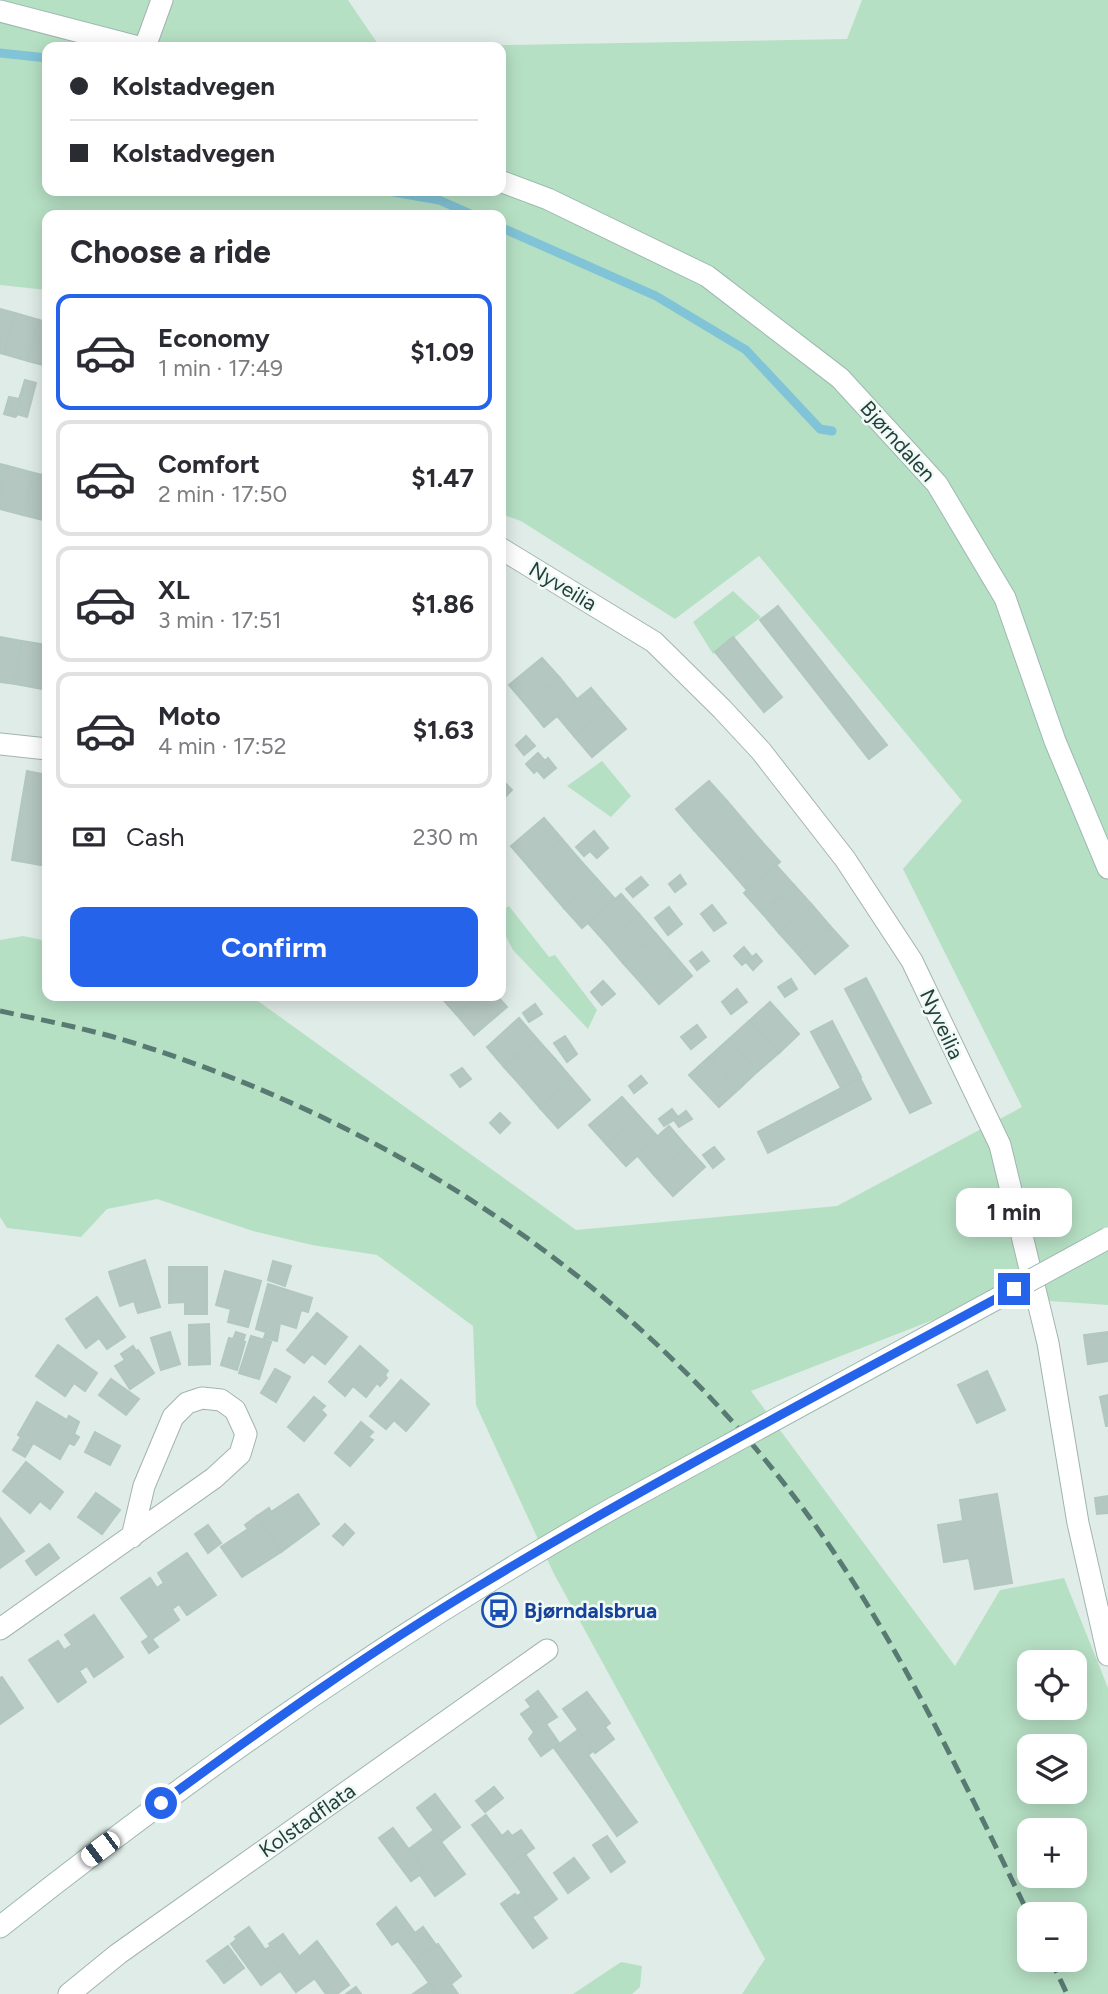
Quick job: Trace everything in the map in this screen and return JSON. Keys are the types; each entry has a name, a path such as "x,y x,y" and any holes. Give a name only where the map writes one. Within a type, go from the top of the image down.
{"street":[{"path":"147,42 162,0"},
{"path":"0,11 119,42"},
{"name":"Bjørndalen","path":"506,183 548,199 707,276 840,378 937,484 1005,598 1055,741 1108,868"},
{"name":"Nyveilia","path":"506,554 654,642 722,709 761,751 845,859 912,961 1000,1145 1048,1343 1078,1523 1108,1656"},
{"path":"0,744 42,748"},
{"path":"0,1927 79,1864 222,1758 477,1587 615,1507 1108,1238"},
{"path":"0,1629 132,1537 214,1478 240,1454 246,1434 235,1410 221,1400 202,1398 187,1403 173,1417 144,1486 132,1537"},
{"name":"Kolstadflata","path":"69,1994 118,1954 547,1650"}],"green space":[{"path":"0,0 348,0 377,42 42,42 42,196 506,196 506,45 847,39 862,0 1108,0 1108,1305 992,1297 751,1391 955,1666 1000,1590 1064,1578 1108,1688 1108,1994 742,1994 765,1959 554,1574 476,1405 473,1326 377,1255 312,1245 253,1231 157,1199 107,1209 81,1237 7,1228 0,1217 0,940 23,936 42,940 42,1001 258,1001 576,1230 837,1206 1022,1107 903,869 962,801 759,556 675,619 521,521 506,516 506,210 42,210 42,289 0,285"},
{"path":"733,591 761,617 713,654 693,622"},
{"path":"602,761 631,796 611,817 567,786"},
{"path":"509,906 549,957 555,955 597,1010 588,1029 513,950 506,937 506,908"},
{"path":"621,1962 642,1966 640,1987 632,1994 573,1994"}],"building":[{"path":"0,309 15,313 4,354 0,353"},
{"path":"15,313 39,320 28,361 4,354"},
{"path":"39,320 42,321 42,365 28,361"},
{"path":"25,380 36,383 27,417 17,414 16,417"},
{"path":"25,380 15,417 4,414 9,397 19,399"},
{"path":"0,464 8,466 0,496"},
{"path":"8,466 34,473 23,515 0,509 0,496"},
{"path":"34,473 42,475 42,520 23,515"},
{"path":"778,606 887,745 869,759 760,620"},
{"path":"0,637 22,641 15,684 0,682"},
{"path":"733,637 782,697 764,712 715,652"},
{"path":"22,641 42,644 42,689 15,684"},
{"path":"542,658 560,678 527,706 509,685"},
{"path":"560,678 577,699 544,727 527,706"},
{"path":"591,688 608,708 574,736 557,716"},
{"path":"608,708 626,729 592,757 574,736"},
{"path":"526,736 535,746 524,755 516,745"},
{"path":"538,753 545,761 548,758 556,768 544,778 537,770 534,773 526,764"},
{"path":"27,771 42,774 42,865 12,860"},
{"path":"709,781 727,801 694,830 676,809"},
{"path":"506,784 512,790 506,796"},
{"path":"727,801 744,821 712,850 694,830"},
{"path":"544,818 562,839 529,867 511,846"},
{"path":"744,821 762,842 730,870 712,850"},
{"path":"594,831 608,848 597,858 590,851 584,856 576,847"},
{"path":"562,839 579,859 546,887 529,867"},
{"path":"762,842 780,862 747,890 730,870"},
{"path":"579,859 597,879 564,908 546,887"},
{"path":"776,865 794,885 762,913 744,893"},
{"path":"680,875 686,884 675,892 669,884"},
{"path":"641,877 648,885 633,897 626,889"},
{"path":"597,879 615,899 582,928 564,908"},
{"path":"794,885 812,905 779,933 762,913"},
{"path":"621,894 639,914 606,943 588,923"},
{"path":"712,905 719,914 708,923 701,914"},
{"path":"812,905 830,926 798,954 779,933"},
{"path":"669,907 682,924 668,935 655,918"},
{"path":"639,914 656,934 623,963 606,943"},
{"path":"719,914 726,923 714,931 708,923"},
{"path":"830,926 848,946 815,974 798,954"},
{"path":"656,934 674,955 641,983 623,963"},
{"path":"744,947 752,957 742,965 734,956"},
{"path":"702,952 709,961 697,970 690,961"},
{"path":"756,954 762,961 753,970 746,962"},
{"path":"674,955 692,976 659,1004 641,983"},
{"path":"866,978 931,1103 910,1113 845,989"},
{"path":"791,979 797,989 785,997 778,987"},
{"path":"603,981 615,994 602,1005 591,992"},
{"path":"737,989 747,1002 731,1014 722,1002"},
{"path":"444,1001 471,1001 456,1014"},
{"path":"471,1001 502,1001 507,1007 474,1035 456,1014"},
{"path":"770,1002 799,1034 779,1053 749,1021"},
{"path":"535,1004 542,1014 529,1022 523,1013"},
{"path":"519,1018 537,1039 504,1067 487,1047"},
{"path":"749,1021 779,1053 758,1071 729,1039"},
{"path":"832,1021 861,1077 841,1088 811,1032"},
{"path":"697,1025 706,1037 691,1049 681,1037"},
{"path":"565,1036 577,1054 567,1062 554,1043"},
{"path":"537,1039 555,1059 522,1087 504,1067"},
{"path":"729,1039 758,1071 739,1089 709,1057"},
{"path":"709,1057 739,1089 719,1107 689,1075"},
{"path":"555,1059 572,1079 540,1108 522,1087"},
{"path":"462,1068 471,1079 460,1087 451,1075"},
{"path":"641,1076 647,1083 634,1093 629,1086"},
{"path":"860,1078 871,1099 768,1153 758,1132"},
{"path":"572,1079 590,1100 558,1128 540,1108"},
{"path":"622,1097 639,1116 607,1145 589,1125"},
{"path":"672,1109 678,1117 686,1111 692,1119 679,1127 674,1120 664,1126 659,1119"},
{"path":"500,1113 510,1123 500,1133 490,1123"},
{"path":"639,1116 658,1137 626,1166 607,1145"},
{"path":"669,1126 686,1146 654,1175 637,1155"},
{"path":"686,1146 705,1167 673,1196 654,1175"},
{"path":"714,1147 724,1159 713,1168 703,1155"},
{"path":"145,1260 160,1307 138,1313 134,1301 120,1306 109,1272"},
{"path":"273,1261 291,1266 285,1286 268,1280"},
{"path":"169,1267 207,1267 207,1314 185,1314 185,1302 169,1303"},
{"path":"225,1271 261,1281 248,1327 228,1322 231,1309 216,1305"},
{"path":"268,1284 312,1298 308,1312 301,1310 296,1328 280,1323 277,1341 264,1338 266,1332 256,1329"},
{"path":"97,1297 125,1337 107,1349 99,1338 86,1348 66,1319"},
{"path":"317,1313 347,1337 325,1364 312,1354 304,1363 287,1350"},
{"path":"209,1324 210,1364 189,1365 189,1325"},
{"path":"170,1332 180,1364 161,1370 151,1338"},
{"path":"236,1332 245,1335 237,1370 221,1365 229,1338 233,1339"},
{"path":"1108,1332 1108,1361 1088,1364 1084,1335"},
{"path":"251,1336 271,1342 259,1379 239,1373"},
{"path":"58,1345 97,1373 85,1391 74,1383 65,1396 36,1376"},
{"path":"133,1346 154,1373 130,1389 115,1366 125,1360 121,1354"},
{"path":"360,1346 388,1371 385,1375 387,1378 380,1386 377,1383 366,1397 353,1386 345,1396 329,1382"},
{"path":"275,1369 290,1377 276,1402 261,1393"},
{"path":"987,1371 1005,1410 977,1423 958,1385"},
{"path":"111,1379 139,1399 126,1415 99,1395"},
{"path":"401,1380 429,1404 406,1431 394,1420 386,1429 370,1416"},
{"path":"1108,1395 1108,1410 1103,1411 1100,1397"},
{"path":"314,1397 325,1406 321,1410 326,1415 304,1441 288,1427"},
{"path":"37,1402 67,1420 69,1416 79,1422 74,1434 79,1437 74,1445 69,1443 60,1459 33,1443 25,1457 13,1450 21,1437 18,1435"},
{"path":"1108,1410 1108,1426 1106,1426 1103,1411"},
{"path":"361,1422 373,1432 368,1437 373,1440 350,1466 335,1453"},
{"path":"95,1432 120,1446 110,1465 85,1452"},
{"path":"26,1462 63,1492 50,1509 40,1501 30,1513 3,1491"},
{"path":"96,1493 120,1510 102,1534 78,1517"},
{"path":"298,1494 319,1524 281,1552 257,1516 269,1508 271,1512"},
{"path":"997,1494 1012,1583 975,1589 969,1558 944,1562 938,1525 963,1521 960,1500"},
{"path":"1108,1496 1108,1513 1097,1514 1095,1498"},
{"path":"257,1516 281,1552 242,1577 221,1547 248,1529 245,1525"},
{"path":"0,1518 24,1551 0,1568"},
{"path":"345,1524 354,1533 343,1545 333,1536"},
{"path":"208,1525 221,1543 208,1553 195,1534"},
{"path":"49,1544 59,1558 36,1575 26,1561"},
{"path":"187,1553 216,1595 187,1615 179,1604 172,1609 179,1620 152,1639 158,1647 149,1653 142,1642 149,1637 121,1598 150,1578 157,1588 164,1583 158,1573"},
{"path":"94,1615 123,1657 94,1677 87,1666 79,1671 86,1682 58,1702 29,1660 58,1641 64,1650 72,1645 65,1635"},
{"path":"2,1677 23,1708 0,1724 0,1678"},
{"path":"538,1691 557,1717 546,1724 559,1743 541,1756 529,1739 534,1732 521,1714 531,1707 526,1700"},
{"path":"587,1692 610,1723 605,1727 614,1739 595,1753 563,1709"},
{"path":"578,1730 593,1751 588,1755 605,1778 586,1792 554,1748"},
{"path":"605,1778 637,1822 617,1836 586,1792"},
{"path":"494,1787 503,1798 485,1812 476,1801"},
{"path":"435,1794 460,1827 442,1841 417,1808"},
{"path":"486,1815 502,1836 508,1831 512,1836 521,1830 534,1848 505,1869 472,1825"},
{"path":"393,1828 425,1871 411,1881 379,1838"},
{"path":"433,1831 465,1874 435,1896 420,1875 425,1871 409,1849"},
{"path":"607,1836 625,1862 611,1872 593,1845"},
{"path":"525,1854 557,1899 537,1914 505,1869"},
{"path":"574,1858 589,1878 568,1893 554,1873"},
{"path":"522,1893 537,1914 532,1917 547,1938 533,1948 501,1904 515,1894 517,1896"},
{"path":"396,1907 415,1933 423,1927 436,1945 414,1962 398,1941 392,1945 377,1924"},
{"path":"249,1927 280,1971 261,1985 231,1944 237,1939 235,1937"},
{"path":"283,1934 315,1978 296,1992 265,1950"},
{"path":"317,1941 349,1985 337,1994 326,1994 299,1957"},
{"path":"438,1944 461,1976 451,1984 458,1994 437,1994 414,1962"},
{"path":"228,1946 236,1957 216,1972 207,1961"},
{"path":"236,1957 244,1968 224,1983 216,1972"},
{"path":"429,1983 437,1994 413,1994"},
{"path":"356,1987 361,1994 346,1994"}],"waterway":[{"path":"0,53 42,57"},
{"path":"416,196 439,200 462,210"},
{"path":"506,230 656,296 746,350 820,429 832,431"}],"railway":[{"path":"0,1011 88,1030 140,1045 243,1082 343,1127 439,1180 531,1241 617,1308 696,1383 769,1465 835,1554 914,1686 1023,1902"},
{"path":"1057,1972 1067,1994"}],"place":[{"name":"Bjørndalsbrua","path":"499,1610"}],"route":[{"path":"161,1803 299,1704 477,1587 615,1507 1014,1289"}]}
